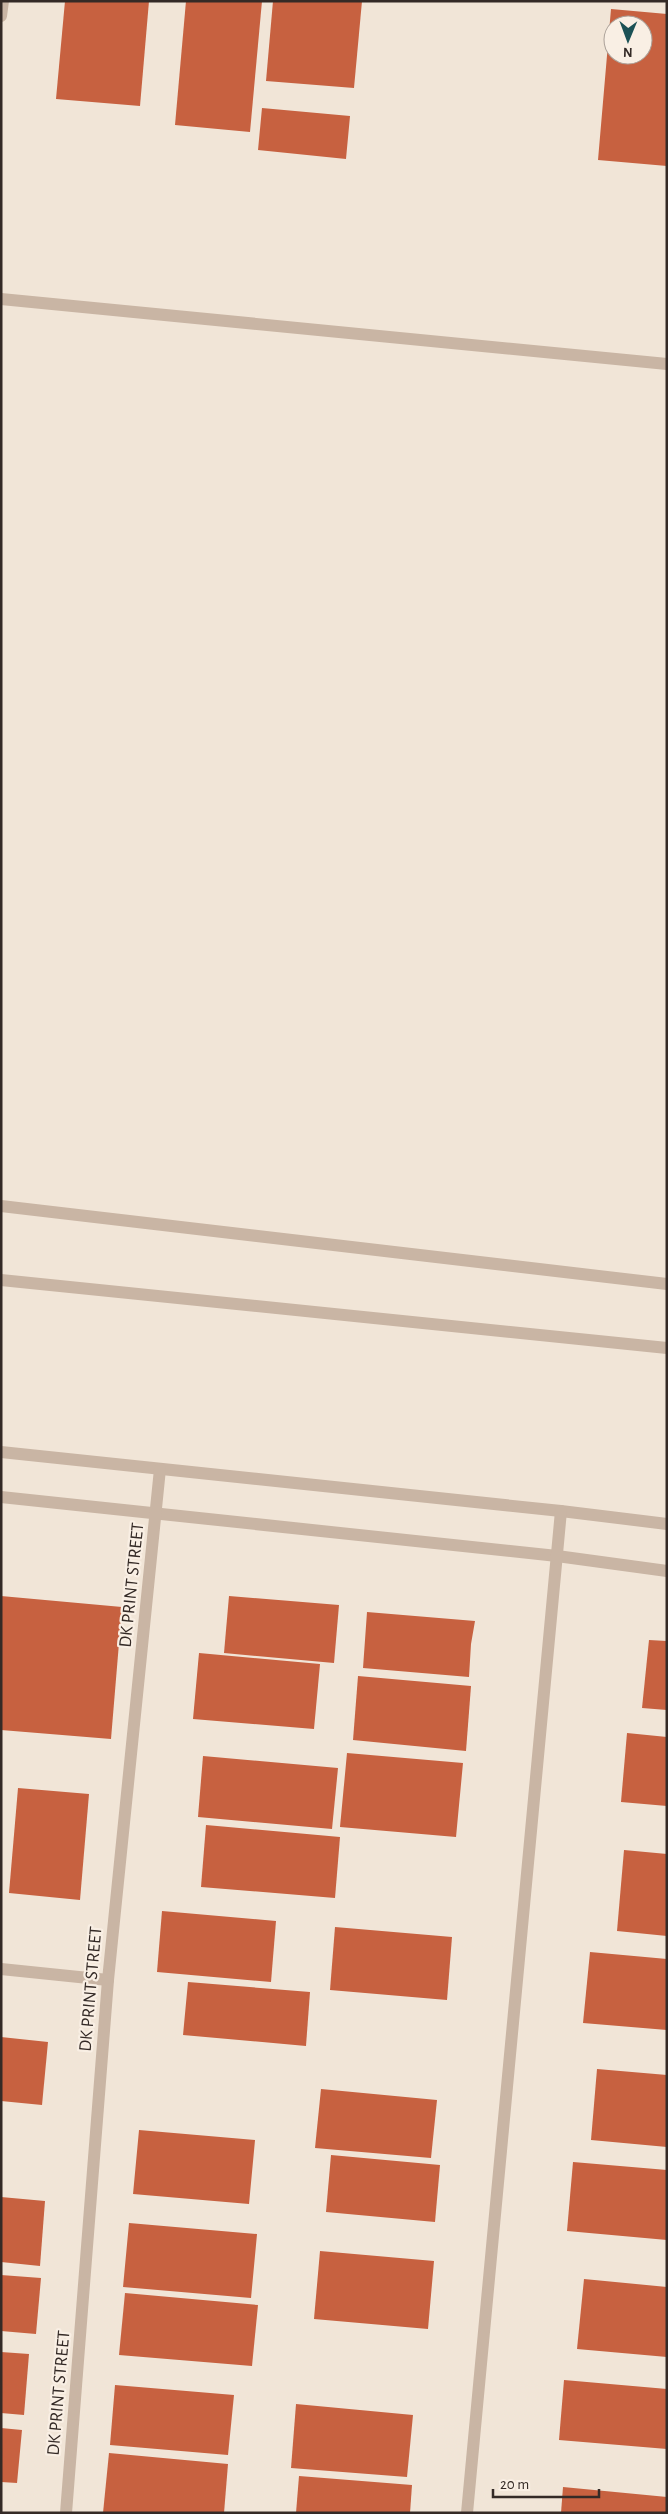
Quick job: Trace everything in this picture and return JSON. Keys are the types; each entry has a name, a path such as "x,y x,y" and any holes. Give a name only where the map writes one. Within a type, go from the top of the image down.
{"street":[{"path":"1,16 3,1"},
{"path":"1,299 667,364"},
{"path":"1,1206 667,1284"},
{"path":"1,1280 667,1348"},
{"path":"1,1452 561,1511 667,1524"},
{"name":"DK PRINT STREET","path":"66,2513 108,1980 160,1469"},
{"path":"1,1497 557,1556 667,1571"},
{"path":"467,2513 561,1511"},
{"path":"1,1969 108,1980"}],"building":[{"path":"65,1 149,1 140,106 56,99"},
{"path":"186,1 262,1 250,132 175,125"},
{"path":"273,1 362,1 354,88 266,81"},
{"path":"611,9 667,14 667,166 598,160 606,65 653,65 653,15 610,15"},
{"path":"262,108 350,116 346,159 258,150"},
{"path":"1,1596 122,1607 111,1739 1,1730"},
{"path":"229,1596 339,1605 334,1663 224,1653"},
{"path":"367,1612 475,1621 471,1644 469,1677 363,1668"},
{"path":"649,1640 667,1641 667,1710 642,1708"},
{"path":"199,1653 320,1664 314,1729 193,1719"},
{"path":"358,1676 471,1686 466,1751 353,1740"},
{"path":"627,1733 667,1737 667,1806 621,1802"},
{"path":"347,1753 463,1763 456,1837 340,1827"},
{"path":"203,1756 338,1768 332,1829 198,1817"},
{"path":"18,1788 89,1794 80,1900 9,1893"},
{"path":"206,1825 340,1837 335,1898 201,1887"},
{"path":"624,1850 667,1854 667,1936 617,1931"},
{"path":"162,1911 276,1921 271,1982 157,1972"},
{"path":"335,1927 452,1937 447,2000 330,1990"},
{"path":"590,1952 667,1959 667,2030 583,2023"},
{"path":"188,1982 310,1992 306,2046 183,2035"},
{"path":"1,2037 48,2042 42,2105 1,2101"},
{"path":"597,2069 667,2075 667,2147 591,2140"},
{"path":"321,2089 437,2100 431,2158 315,2148"},
{"path":"139,2130 255,2140 249,2204 133,2194"},
{"path":"331,2155 440,2165 435,2222 326,2212"},
{"path":"573,2162 667,2170 667,2240 567,2231"},
{"path":"1,2197 45,2201 40,2266 1,2262"},
{"path":"129,2223 257,2234 251,2298 123,2287"},
{"path":"320,2251 434,2261 428,2329 314,2319"},
{"path":"1,2275 41,2278 36,2334 1,2331"},
{"path":"584,2279 667,2287 667,2357 577,2349"},
{"path":"125,2293 258,2305 252,2366 119,2355"},
{"path":"1,2352 29,2354 24,2415 1,2413"},
{"path":"564,2380 667,2389 667,2449 559,2440"},
{"path":"115,2385 234,2395 228,2455 110,2445"},
{"path":"296,2404 413,2415 407,2477 291,2468"},
{"path":"1,2428 22,2430 17,2483 1,2482"},
{"path":"109,2453 228,2464 224,2513 103,2513"},
{"path":"299,2476 412,2485 410,2513 296,2513"},
{"path":"563,2487 667,2497 667,2513 561,2513"}]}
